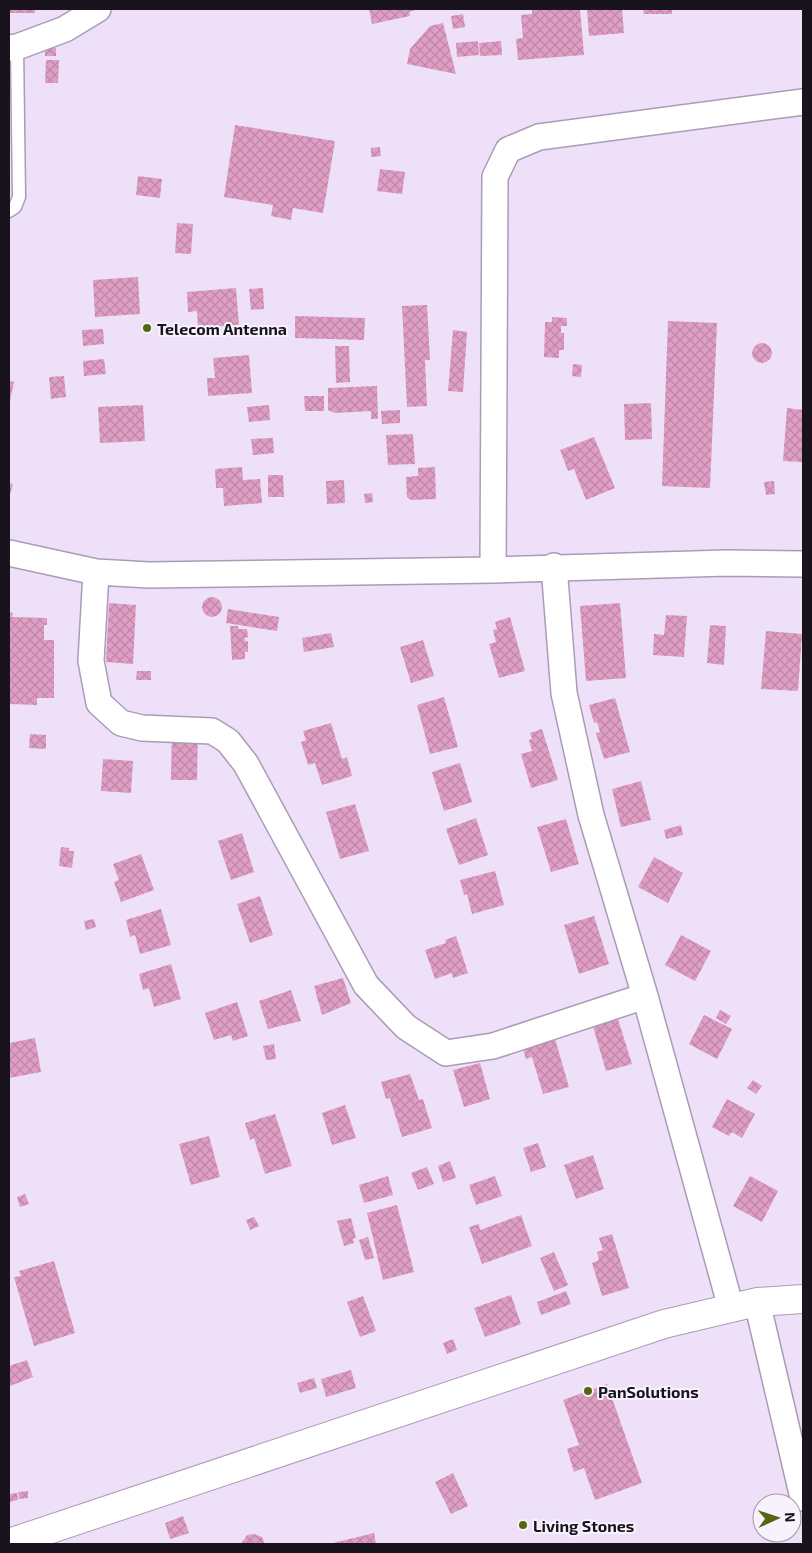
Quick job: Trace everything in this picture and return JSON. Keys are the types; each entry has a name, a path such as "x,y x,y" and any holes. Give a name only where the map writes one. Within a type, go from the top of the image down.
{"street":[{"path":"13,47 65,28 98,9"},
{"path":"493,570 495,177 508,150 539,137 803,102"},
{"path":"9,553 96,572 159,575 493,570 554,566 727,563 803,564"},
{"path":"554,566 564,693 591,815 645,996 731,1308"},
{"path":"96,572 90,661 99,703 121,723 142,728 212,731 228,741 246,764 366,984 406,1027 446,1052 493,1046 645,996"},
{"path":"9,1544 664,1324 758,1302 803,1299"},
{"path":"758,1302 803,1498"}],"lane":[{"path":"9,211 15,207 19,197 13,47"}],"building":[{"path":"9,9 35,9 35,13 9,13"},
{"path":"369,9 416,10 409,12 410,16 372,24"},
{"path":"532,9 580,9 584,55 518,60 516,39 523,38 521,15 532,14"},
{"path":"587,9 622,9 624,33 589,36"},
{"path":"643,9 672,9 672,14 644,14"},
{"path":"463,14 465,27 453,29 451,16"},
{"path":"443,23 456,74 407,64 410,49 430,26"},
{"path":"478,41 479,55 457,57 456,43"},
{"path":"501,41 502,55 480,56 479,43"},
{"path":"45,48 56,48 56,56 45,56"},
{"path":"46,60 59,60 58,83 45,83"},
{"path":"235,125 335,141 323,213 293,208 291,220 271,216 273,205 224,197"},
{"path":"380,147 381,156 371,157 371,148"},
{"path":"380,169 405,172 402,194 377,191"},
{"path":"138,176 162,179 160,198 136,195"},
{"path":"177,223 193,224 191,254 175,253"},
{"path":"138,277 140,314 95,317 93,280"},
{"path":"236,288 239,325 198,328 197,311 188,312 187,292"},
{"path":"263,288 264,309 251,310 249,289"},
{"path":"427,305 430,360 425,360 427,406 407,407 402,306"},
{"path":"295,316 365,318 364,340 295,338"},
{"path":"552,317 567,318 567,326 561,326 561,333 564,333 564,350 559,350 559,358 544,357 545,322 552,322"},
{"path":"668,321 717,323 710,488 662,486"},
{"path":"103,329 104,344 83,346 82,330"},
{"path":"453,330 467,332 463,392 448,391"},
{"path":"762,343 769,346 772,353 769,360 762,363 755,360 752,353 755,346"},
{"path":"335,346 349,346 350,382 336,383"},
{"path":"249,355 252,393 208,396 207,378 215,378 213,358"},
{"path":"104,359 106,374 84,376 83,361"},
{"path":"573,364 582,365 581,377 572,376"},
{"path":"64,376 66,397 51,399 49,377"},
{"path":"9,381 14,382 10,401 9,401"},
{"path":"377,386 378,419 371,419 371,411 335,413 328,410 328,388"},
{"path":"304,396 324,396 324,411 305,411"},
{"path":"651,403 652,439 625,440 624,404"},
{"path":"143,405 145,441 100,443 98,407"},
{"path":"269,405 270,420 249,422 247,407"},
{"path":"787,408 803,410 803,462 783,461"},
{"path":"400,410 400,423 382,424 381,411"},
{"path":"413,434 415,464 388,465 386,435"},
{"path":"594,437 615,488 586,500 574,469 568,471 560,450"},
{"path":"273,438 274,453 253,455 251,439"},
{"path":"242,467 243,480 260,479 262,503 224,506 223,488 216,488 215,469"},
{"path":"435,467 436,499 411,500 407,497 406,477 418,476 418,468"},
{"path":"268,475 283,475 284,497 268,497"},
{"path":"344,480 345,503 327,504 326,481"},
{"path":"774,481 775,494 766,495 764,482"},
{"path":"9,483 13,484 9,498"},
{"path":"372,493 373,502 365,503 364,494"},
{"path":"212,597 219,600 222,607 219,614 212,617 205,614 202,607 205,600"},
{"path":"109,603 136,605 133,664 106,662"},
{"path":"620,603 626,678 586,681 580,606"},
{"path":"228,609 279,617 277,631 226,623"},
{"path":"9,612 13,613 12,617 47,618 47,625 44,625 44,640 54,640 54,698 37,698 37,705 9,704"},
{"path":"666,615 687,616 684,657 653,655 654,634 664,635"},
{"path":"510,617 525,671 499,678 489,644 496,642 493,630 497,629 495,622"},
{"path":"710,625 726,626 724,665 707,663"},
{"path":"230,626 238,626 238,629 247,629 248,637 245,638 245,641 248,641 248,652 245,652 245,659 232,660"},
{"path":"766,631 802,634 798,691 761,689"},
{"path":"331,633 334,647 304,652 302,638"},
{"path":"423,640 434,676 411,683 400,647"},
{"path":"137,671 151,671 151,680 136,680"},
{"path":"444,697 458,747 430,754 417,705"},
{"path":"615,698 630,752 604,759 596,733 600,732 597,722 594,723 589,705"},
{"path":"331,723 342,759 347,757 352,776 322,785 315,763 308,765 301,742 306,740 303,731"},
{"path":"172,725 198,725 197,780 171,780"},
{"path":"542,729 558,780 531,788 521,754 532,751 529,740 532,739 530,733"},
{"path":"30,734 46,735 46,749 29,748"},
{"path":"103,759 133,761 131,793 101,791"},
{"path":"460,763 472,802 444,811 432,772"},
{"path":"641,781 651,820 621,827 612,789"},
{"path":"355,804 369,851 340,859 326,812"},
{"path":"476,818 488,855 459,865 446,829"},
{"path":"566,819 579,864 551,872 537,827"},
{"path":"681,825 683,835 666,839 664,830"},
{"path":"242,833 254,872 231,880 218,841"},
{"path":"61,847 74,851 72,868 59,866"},
{"path":"141,854 154,890 121,902 114,882 119,880 113,864"},
{"path":"654,857 683,873 668,903 638,887"},
{"path":"495,871 504,905 472,914 467,894 464,895 460,880"},
{"path":"260,896 273,935 250,943 237,904"},
{"path":"161,909 171,945 140,954 135,935 130,937 126,920"},
{"path":"594,916 609,964 579,974 564,925"},
{"path":"94,919 96,927 86,930 84,921"},
{"path":"681,935 711,951 695,981 665,965"},
{"path":"456,936 468,973 453,978 452,973 435,979 425,950 446,943 445,940"},
{"path":"171,964 181,999 154,1007 149,988 143,990 139,974"},
{"path":"343,978 351,1003 322,1015 314,986"},
{"path":"291,990 301,1021 268,1029 259,1001"},
{"path":"237,1002 248,1036 233,1041 231,1035 214,1040 205,1013"},
{"path":"720,1010 731,1016 726,1024 716,1018"},
{"path":"704,1015 732,1029 717,1059 689,1044"},
{"path":"617,1016 632,1064 606,1071 592,1023"},
{"path":"553,1032 569,1087 543,1094 532,1057 526,1059 521,1041"},
{"path":"35,1038 41,1072 9,1078 9,1043"},
{"path":"274,1044 276,1059 266,1060 263,1046"},
{"path":"480,1063 490,1099 464,1107 453,1070"},
{"path":"410,1074 419,1100 423,1099 432,1128 402,1137 390,1098 386,1099 381,1082"},
{"path":"753,1080 762,1086 756,1094 747,1088"},
{"path":"727,1099 755,1114 742,1138 732,1132 729,1136 712,1127"},
{"path":"345,1105 356,1138 332,1145 322,1113"},
{"path":"275,1114 292,1166 265,1174 254,1138 250,1140 245,1123"},
{"path":"209,1136 220,1177 191,1185 179,1144"},
{"path":"538,1143 546,1167 531,1172 523,1148"},
{"path":"593,1155 604,1189 576,1199 564,1165"},
{"path":"450,1161 456,1178 443,1182 438,1166"},
{"path":"427,1167 434,1184 418,1190 411,1173"},
{"path":"388,1176 393,1195 364,1203 359,1185"},
{"path":"495,1176 502,1196 476,1205 469,1185"},
{"path":"750,1176 778,1191 762,1222 733,1206"},
{"path":"25,1194 29,1204 20,1207 17,1197"},
{"path":"397,1205 414,1272 383,1280 367,1213"},
{"path":"521,1215 532,1246 482,1264 469,1227 479,1224 480,1230"},
{"path":"254,1217 259,1226 250,1230 246,1220"},
{"path":"351,1218 356,1238 353,1239 354,1243 344,1246 337,1221"},
{"path":"612,1234 629,1288 602,1296 592,1263 599,1260 597,1252 603,1250 599,1238"},
{"path":"368,1237 374,1258 365,1260 359,1240"},
{"path":"554,1252 568,1285 554,1291 540,1258"},
{"path":"54,1261 75,1333 34,1346 14,1277 21,1276 19,1271"},
{"path":"566,1291 571,1304 541,1315 537,1302"},
{"path":"511,1295 521,1324 485,1337 474,1308"},
{"path":"363,1296 376,1331 360,1337 347,1302"},
{"path":"453,1339 457,1350 447,1354 443,1343"},
{"path":"27,1360 33,1377 10,1386 9,1366"},
{"path":"351,1370 356,1388 326,1397 321,1379"},
{"path":"314,1378 317,1388 300,1393 297,1383"},
{"path":"607,1384 642,1483 595,1500 584,1468 574,1472 567,1449 579,1445 563,1400"},
{"path":"453,1473 468,1506 451,1514 435,1482"},
{"path":"28,1491 28,1498 19,1499 18,1492"},
{"path":"17,1493 18,1500 9,1502 9,1494"},
{"path":"183,1516 189,1533 170,1539 165,1523"},
{"path":"374,1533 376,1544 329,1544"},
{"path":"254,1534 262,1537 265,1544 241,1544 247,1535"}],"place":[{"name":"Telecom Antenna","path":"147,328"},
{"name":"PanSolutions","path":"588,1391"},
{"name":"Living Stones","path":"523,1525"}]}
